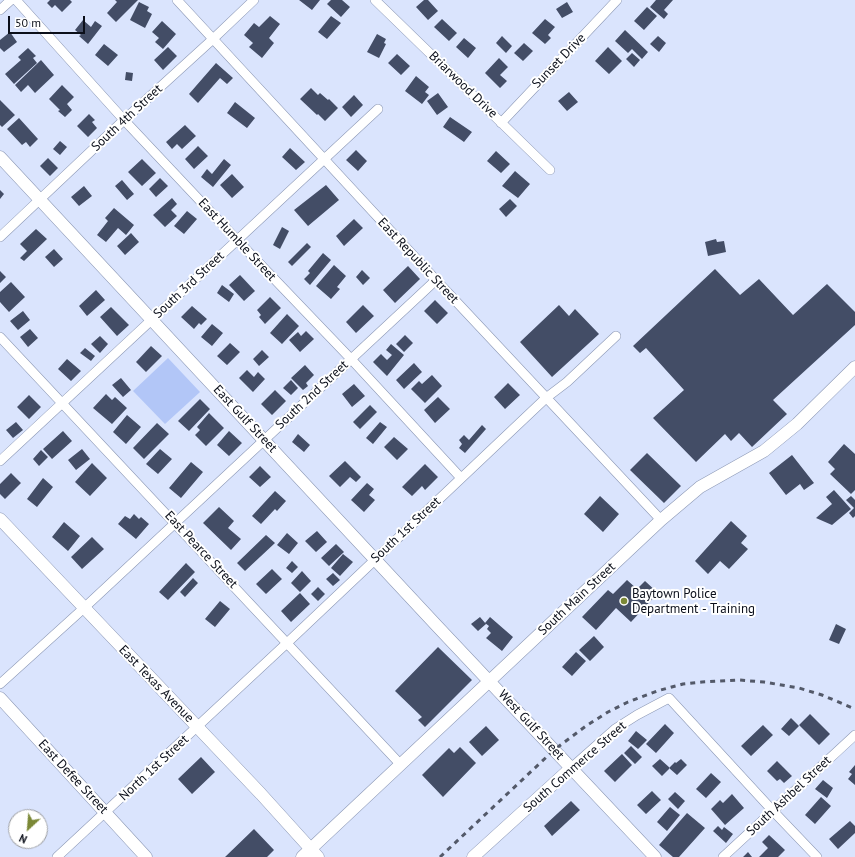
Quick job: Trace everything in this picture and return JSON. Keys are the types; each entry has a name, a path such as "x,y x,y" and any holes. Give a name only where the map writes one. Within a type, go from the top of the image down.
{"main road":[{"name":"East Gulf Street","path":"0,156 489,681"},
{"name":"South Main Street","path":"310,854 489,681 661,520 700,487 764,451 797,424 855,367"},
{"name":"East Texas Avenue","path":"0,519 197,727 310,854"},
{"name":"West Gulf Street","path":"489,681 654,857"},
{"name":"East Defee Street","path":"0,698 146,857"},
{"name":"South Commerce Street","path":"479,855 571,768"}],"street":[{"path":"0,10 11,0"},
{"name":"East Humble Street","path":"16,0 124,120 351,359 461,478"},
{"name":"East Republic Street","path":"177,0 324,160 661,520"},
{"name":"South 4th Street","path":"0,237 254,0"},
{"name":"Briarwood Drive","path":"375,0 550,170"},
{"name":"Sunset Drive","path":"501,123 617,0"},
{"name":"South 3rd Street","path":"0,461 378,109"},
{"name":"South 2nd Street","path":"0,684 176,523 436,280"},
{"name":"South 1st Street","path":"197,727 546,398 567,382 616,336"},
{"name":"East Pearce Street","path":"0,337 176,523 401,765"},
{"name":"South Commerce Street","path":"571,768 614,729 669,698 773,811"},
{"name":"North 1st Street","path":"57,857 197,727"},
{"name":"South Ashbel Street","path":"723,857 855,735"},
{"path":"773,811 817,857"}],"shaded area":[{"path":"168,358 200,392 165,424 133,391"}],"building":[{"path":"50,0 70,0 72,2 62,12 55,5 52,8 47,3"},
{"path":"115,0 138,0 116,22 107,13 117,2"},
{"path":"299,0 320,0 312,10"},
{"path":"331,0 342,0 350,7 341,17 327,4"},
{"path":"424,0 428,0 438,11 428,20 416,7"},
{"path":"656,0 673,0 664,10 668,14 664,19 650,7"},
{"path":"139,2 149,7 147,11 152,14 145,28 130,20"},
{"path":"567,2 573,12 562,18 556,9"},
{"path":"647,7 657,16 644,30 634,21"},
{"path":"270,16 280,24 269,38 274,43 262,58 249,47 253,43 244,35 254,23 259,27"},
{"path":"331,16 341,23 327,39 318,32"},
{"path":"442,19 457,33 449,41 434,27"},
{"path":"545,19 555,27 548,35 551,38 545,44 532,33"},
{"path":"83,20 91,27 95,21 102,26 88,44 75,30"},
{"path":"162,21 176,34 163,49 155,42 159,38 152,32"},
{"path":"625,30 648,52 642,59 632,49 628,53 615,41"},
{"path":"10,32 17,42 4,52 0,48 0,40"},
{"path":"377,34 386,39 384,43 386,44 379,58 367,52"},
{"path":"502,36 512,46 506,53 496,43"},
{"path":"658,36 666,43 659,52 650,44"},
{"path":"464,38 476,48 468,58 456,47"},
{"path":"524,43 533,51 523,61 514,53"},
{"path":"104,44 118,55 108,66 95,55"},
{"path":"168,47 177,56 163,70 154,60"},
{"path":"608,47 622,61 609,74 595,61"},
{"path":"28,48 36,56 33,58 37,63 14,84 5,74 21,60 18,57"},
{"path":"632,53 640,60 634,67 626,59"},
{"path":"397,54 410,66 401,75 388,63"},
{"path":"499,58 508,67 500,75 507,81 500,88 485,73"},
{"path":"41,60 54,75 35,93 28,85 21,92 15,85"},
{"path":"216,63 233,78 227,84 220,78 198,103 189,94"},
{"path":"126,72 133,73 132,81 125,80"},
{"path":"416,76 429,87 425,92 429,95 422,104 405,91"},
{"path":"62,85 74,97 67,104 72,110 65,117 58,111 60,110 49,99"},
{"path":"311,88 318,95 320,93 328,100 329,99 338,108 325,121 300,99"},
{"path":"569,92 578,102 567,111 558,101"},
{"path":"438,93 448,107 437,115 427,101"},
{"path":"354,95 363,105 351,117 342,107"},
{"path":"0,100 15,115 2,127 0,125"},
{"path":"235,102 255,118 247,128 227,113"},
{"path":"89,114 95,120 92,122 97,128 88,137 77,126"},
{"path":"450,117 472,132 464,142 443,127"},
{"path":"19,118 38,139 30,147 26,142 22,145 7,129"},
{"path":"185,125 196,136 182,149 177,144 172,149 166,142"},
{"path":"60,141 67,147 60,155 53,149"},
{"path":"198,146 208,156 194,169 185,159"},
{"path":"290,148 305,162 296,170 282,157"},
{"path":"356,150 367,161 358,171 346,160"},
{"path":"496,151 510,164 501,173 487,161"},
{"path":"48,158 58,168 50,176 40,166"},
{"path":"142,159 156,173 142,186 128,172"},
{"path":"224,159 231,165 213,187 201,177 207,169 212,174"},
{"path":"515,171 530,184 518,198 502,186"},
{"path":"232,174 244,187 232,198 220,185"},
{"path":"160,178 168,186 156,197 149,189"},
{"path":"122,180 134,194 127,200 115,186"},
{"path":"326,185 339,200 308,226 294,210"},
{"path":"84,186 92,196 79,206 71,197"},
{"path":"0,190 4,194 0,199"},
{"path":"172,198 177,204 171,210 177,216 165,227 153,215"},
{"path":"510,199 517,206 506,217 499,209"},
{"path":"114,208 134,225 126,235 118,228 106,242 97,235 108,221 105,218"},
{"path":"187,211 197,219 184,234 174,226"},
{"path":"354,219 363,228 344,246 336,236"},
{"path":"282,227 289,231 280,249 273,245"},
{"path":"36,229 47,239 24,261 20,258 27,251 20,244"},
{"path":"131,233 139,242 125,255 117,246"},
{"path":"716,239 717,242 724,241 726,252 708,256 705,242"},
{"path":"307,243 311,247 292,266 288,262"},
{"path":"54,249 63,259 54,267 45,257"},
{"path":"323,253 331,260 310,285 304,279 310,273 308,271"},
{"path":"334,265 346,276 337,287 340,289 331,299 316,286"},
{"path":"408,266 420,279 395,303 383,290"},
{"path":"715,269 740,295 759,279 793,315 827,284 855,312 855,325 773,400 787,414 752,447 739,433 731,441 725,434 696,462 653,418 684,390 646,348 640,353 633,346"},
{"path":"362,270 370,278 363,285 356,277"},
{"path":"0,271 6,277 0,283"},
{"path":"240,275 255,291 244,301 229,285"},
{"path":"11,282 25,297 9,312 0,302 0,292"},
{"path":"222,285 234,294 229,302 217,293"},
{"path":"96,290 105,300 87,316 79,306"},
{"path":"270,297 281,308 265,324 259,317 261,315 257,310"},
{"path":"435,300 448,313 437,324 424,311"},
{"path":"363,305 374,316 356,333 346,322"},
{"path":"559,305 569,316 575,309 599,334 552,377 520,342"},
{"path":"192,306 207,319 201,325 199,323 194,329 181,317"},
{"path":"111,307 129,325 117,336 100,317"},
{"path":"23,311 30,320 18,330 10,321"},
{"path":"287,314 299,326 282,344 270,333"},
{"path":"212,324 223,333 212,346 201,337"},
{"path":"30,329 38,338 28,347 20,337"},
{"path":"306,331 314,339 300,352 289,340 298,332 301,336"},
{"path":"405,335 413,343 404,352 396,344"},
{"path":"100,336 108,344 100,353 91,344"},
{"path":"230,343 240,352 227,365 217,356"},
{"path":"391,344 404,355 387,376 373,362 381,354 387,360 392,355 386,350"},
{"path":"151,346 162,356 146,372 136,362"},
{"path":"85,348 95,356 91,361 80,353"},
{"path":"262,350 269,357 259,366 253,359"},
{"path":"67,359 81,371 71,381 58,369"},
{"path":"414,363 422,372 404,389 396,380"},
{"path":"305,365 314,375 306,383 308,386 303,390 291,378"},
{"path":"247,370 254,377 258,372 265,379 253,392 239,378"},
{"path":"432,375 442,386 425,403 411,389 419,381 422,384"},
{"path":"121,378 131,390 123,397 112,385"},
{"path":"291,380 298,388 291,395 283,388"},
{"path":"508,383 520,395 505,409 494,397"},
{"path":"354,384 365,396 352,407 342,394"},
{"path":"275,390 286,401 272,415 261,404"},
{"path":"106,394 112,400 115,397 127,408 112,424 93,408"},
{"path":"29,395 41,407 29,419 17,407"},
{"path":"438,397 450,409 435,423 424,410"},
{"path":"200,399 210,409 189,431 178,421"},
{"path":"370,405 377,412 360,429 353,422"},
{"path":"209,413 224,428 206,446 195,435 200,430 197,427"},
{"path":"127,415 141,427 126,444 113,432"},
{"path":"16,422 23,430 13,438 6,430"},
{"path":"380,422 387,427 373,444 366,438"},
{"path":"157,423 169,434 144,459 133,448"},
{"path":"482,425 486,429 465,453 459,448 462,444 459,440 464,435 469,440"},
{"path":"63,431 72,441 52,459 43,449"},
{"path":"229,431 242,443 229,456 217,445"},
{"path":"298,434 310,445 304,452 292,442"},
{"path":"394,437 408,449 397,460 384,447"},
{"path":"844,444 855,454 855,490 851,494 830,474 835,469 828,462"},
{"path":"82,449 90,459 76,470 68,460"},
{"path":"160,449 172,459 158,474 146,464"},
{"path":"41,450 48,457 39,466 33,459"},
{"path":"647,453 681,486 664,503 630,470"},
{"path":"792,455 814,483 804,490 800,484 786,495 769,473"},
{"path":"345,461 361,477 356,482 350,477 340,487 329,476"},
{"path":"191,462 203,472 181,498 169,488"},
{"path":"92,463 107,478 90,496 75,482"},
{"path":"425,464 438,477 425,490 422,486 412,496 402,487"},
{"path":"260,466 271,477 260,487 249,477"},
{"path":"11,473 21,483 5,499 0,494 0,484"},
{"path":"43,478 53,487 37,507 27,499"},
{"path":"367,483 374,489 369,495 375,500 364,512 351,500"},
{"path":"834,490 851,509 832,525 816,518 832,504 826,497"},
{"path":"275,491 286,501 277,511 275,509 261,524 252,516"},
{"path":"600,496 619,514 603,532 584,514"},
{"path":"851,496 855,500 855,516 853,518 849,513 854,508 846,500"},
{"path":"219,507 234,521 228,528 241,539 231,550 203,523"},
{"path":"134,514 139,519 141,517 149,524 136,539 118,524 125,516 130,519"},
{"path":"731,521 747,536 741,543 748,549 729,569 720,561 708,574 695,561"},
{"path":"64,522 80,536 68,551 52,537"},
{"path":"317,531 327,542 316,552 305,541"},
{"path":"287,533 298,543 289,554 277,545"},
{"path":"266,535 275,543 245,571 237,563"},
{"path":"92,537 104,549 82,569 71,557"},
{"path":"336,544 344,552 329,566 321,558"},
{"path":"343,554 353,562 340,576 331,568"},
{"path":"292,561 298,567 292,573 286,568"},
{"path":"186,563 195,572 168,600 159,592"},
{"path":"272,569 282,579 266,594 256,584"},
{"path":"302,571 311,581 300,592 291,583"},
{"path":"333,573 340,580 333,586 326,579"},
{"path":"193,578 198,583 185,597 180,592"},
{"name":"Baytown Police Department - Training","path":"627,580 637,589 645,581 658,593 631,622 616,608 596,630 582,617 608,590 613,594"},
{"path":"318,587 325,594 318,601 311,594"},
{"path":"300,593 310,604 291,622 281,611"},
{"path":"220,601 230,609 215,627 205,619"},
{"path":"480,617 486,624 478,631 471,624"},
{"path":"490,617 513,637 502,651 486,638 491,633 487,629 489,626 485,623"},
{"path":"836,624 846,629 839,644 829,640"},
{"path":"594,636 604,647 590,661 579,650"},
{"path":"438,647 472,680 425,727 418,720 422,717 395,691"},
{"path":"576,652 586,661 572,676 562,667"},
{"path":"810,714 830,734 819,745 799,725"},
{"path":"791,718 799,726 789,736 781,729"},
{"path":"665,724 674,733 656,753 646,744"},
{"path":"763,725 773,735 751,756 741,746"},
{"path":"486,726 499,740 482,756 469,742"},
{"path":"636,731 647,740 638,749 628,741"},
{"path":"631,746 642,757 635,764 624,753"},
{"path":"460,747 476,763 443,797 422,775 449,748 454,753"},
{"path":"622,754 632,765 615,782 604,771"},
{"path":"201,757 215,772 192,794 178,779"},
{"path":"660,759 670,768 662,776 652,766"},
{"path":"681,759 687,765 677,775 669,768"},
{"path":"777,761 792,776 784,783 780,779 777,781 767,771"},
{"path":"855,765 855,785 848,779 852,774 849,772"},
{"path":"711,773 721,782 706,798 696,789"},
{"path":"823,780 833,788 827,798 815,789"},
{"path":"652,791 661,800 646,814 637,805"},
{"path":"675,792 685,801 678,809 668,799"},
{"path":"732,794 744,808 725,825 711,809 720,800 723,803"},
{"path":"821,797 831,806 815,824 805,815"},
{"path":"571,801 580,810 552,836 544,826"},
{"path":"670,807 680,815 667,831 657,822"},
{"path":"687,813 705,828 679,857 673,857 659,845"},
{"path":"850,821 855,826 855,833 838,849 829,839"},
{"path":"718,826 722,830 724,827 733,834 726,843 713,831"},
{"path":"254,829 274,850 267,857 225,857"},
{"path":"769,835 785,850 778,857 759,857 768,848 762,842"},
{"path":"748,852 752,857 743,857"}],"railway":[{"path":"440,857 554,750 586,726 608,712 628,702 657,691 683,684 702,682 739,680 764,682 799,688 822,695 855,709"}],"place":[{"name":"Baytown Police Department - Training","path":"624,601"}]}
